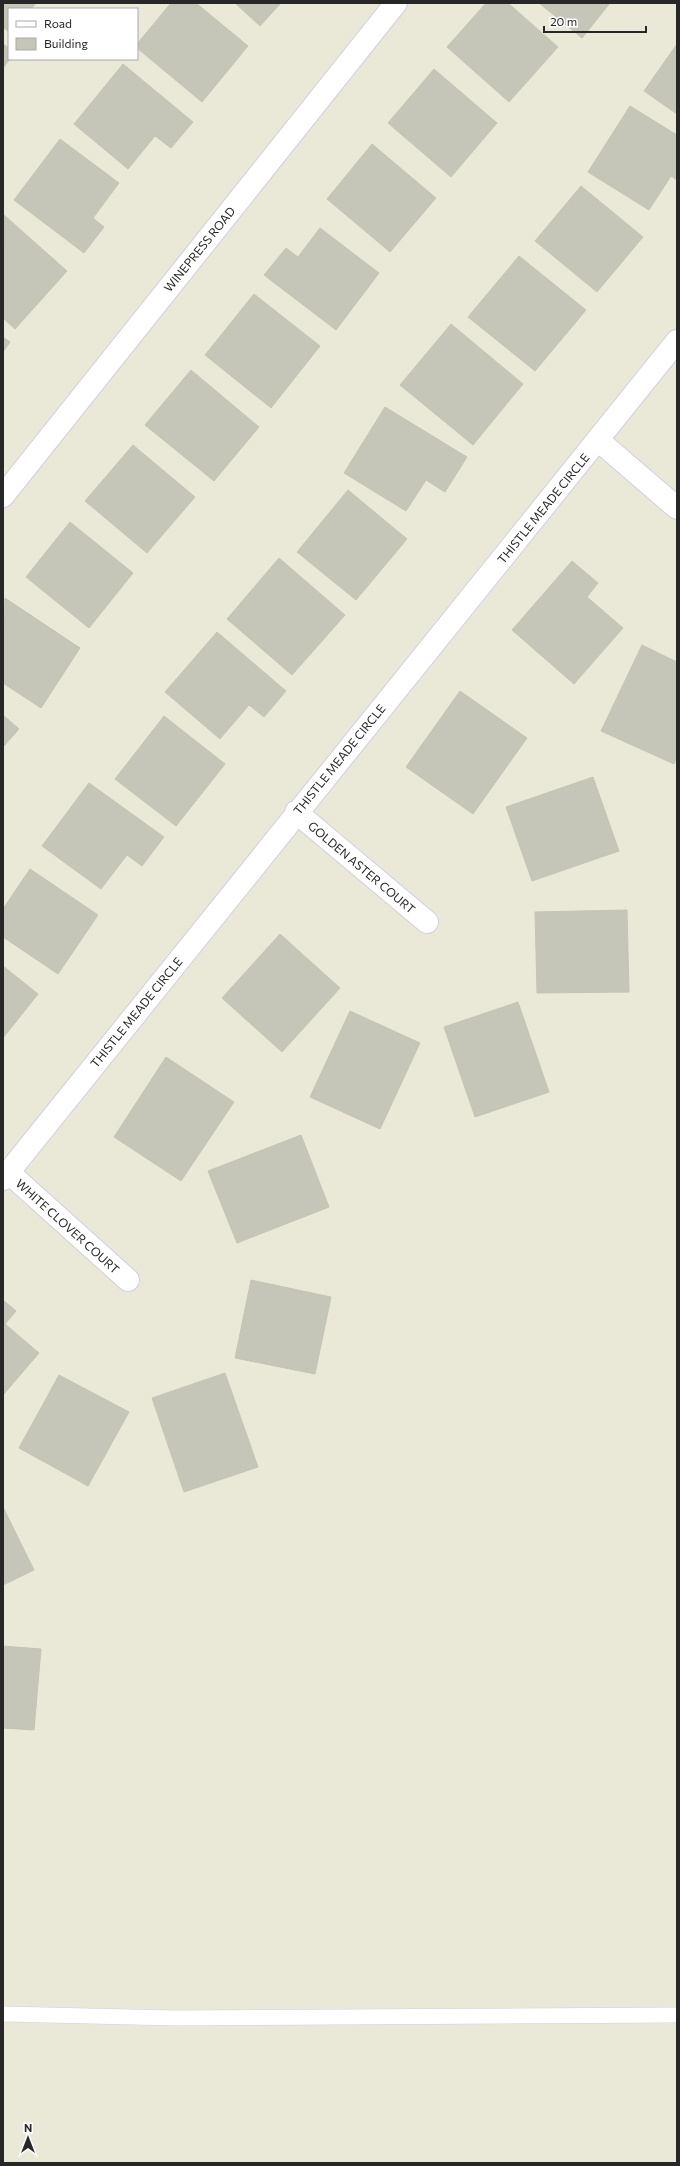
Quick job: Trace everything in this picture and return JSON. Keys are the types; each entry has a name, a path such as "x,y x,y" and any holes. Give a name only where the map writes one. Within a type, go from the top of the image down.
{"street":[{"name":"WINEPRESS ROAD","path":"3,496 396,3"},
{"name":"THISTLE MEADE CIRCLE","path":"6,1176 296,812 677,341"},
{"path":"598,440 677,508"},
{"name":"GOLDEN ASTER COURT","path":"296,812 427,922"},
{"name":"WHITE CLOVER COURT","path":"6,1176 128,1280"}],"lane":[{"path":"3,2014 175,2018 677,2015"}],"building":[{"path":"3,3 36,3 32,8 8,8 8,31 3,27"},
{"path":"171,3 196,3 248,46 202,102 138,49 138,43"},
{"path":"235,3 281,3 260,26"},
{"path":"486,3 508,3 558,47 509,102 447,47"},
{"path":"539,3 610,3 582,38"},
{"path":"3,44 8,47 8,60 9,60 3,68"},
{"path":"677,44 677,114 644,91"},
{"path":"123,64 193,122 171,148 155,136 128,169 74,124"},
{"path":"434,69 497,123 451,177 388,123"},
{"path":"630,106 677,135 677,180 671,176 649,210 588,172"},
{"path":"60,139 119,183 93,218 104,227 84,253 14,200"},
{"path":"372,144 436,198 390,252 327,199"},
{"path":"581,186 643,237 597,292 535,241"},
{"path":"4,215 67,271 15,329 3,318"},
{"path":"320,228 379,273 336,330 264,275 286,248 298,257"},
{"path":"519,256 586,310 535,371 468,317"},
{"path":"254,294 320,346 271,408 205,355"},
{"path":"451,324 523,384 473,445 400,385"},
{"path":"3,337 10,342 3,352"},
{"path":"191,370 259,427 214,481 145,425"},
{"path":"385,407 467,457 445,492 426,480 406,511 344,473"},
{"path":"133,445 195,497 147,553 85,501"},
{"path":"348,490 407,539 356,600 297,552"},
{"path":"70,522 133,573 89,628 26,577"},
{"path":"279,558 345,615 292,675 227,619"},
{"path":"572,561 598,583 587,597 623,628 574,684 512,630"},
{"path":"5,598 80,648 41,708 3,683"},
{"path":"217,632 286,691 264,717 249,705 220,739 165,692"},
{"path":"642,645 677,662 677,757 674,764 601,731"},
{"path":"460,691 527,738 473,814 406,767"},
{"path":"3,715 19,729 3,747"},
{"path":"164,716 225,764 176,826 115,779"},
{"path":"593,777 619,851 532,881 506,807"},
{"path":"89,783 164,837 142,866 127,855 101,889 42,846"},
{"path":"30,869 98,915 58,974 3,937 3,909"},
{"path":"627,910 629,992 537,993 535,912"},
{"path":"280,934 340,988 282,1052 222,998"},
{"path":"3,966 38,994 3,1038"},
{"path":"518,1002 549,1092 475,1117 444,1027"},
{"path":"350,1011 420,1043 380,1129 310,1097"},
{"path":"166,1057 234,1102 181,1181 114,1137"},
{"path":"301,1135 329,1207 237,1243 208,1171"},
{"path":"251,1280 331,1297 315,1374 235,1358"},
{"path":"3,1300 16,1311 5,1324 39,1353 3,1395"},
{"path":"225,1373 258,1467 184,1492 152,1398"},
{"path":"59,1375 129,1412 88,1486 19,1448"},
{"path":"3,1507 34,1570 3,1585"},
{"path":"3,1646 41,1649 34,1730 3,1728"}]}
